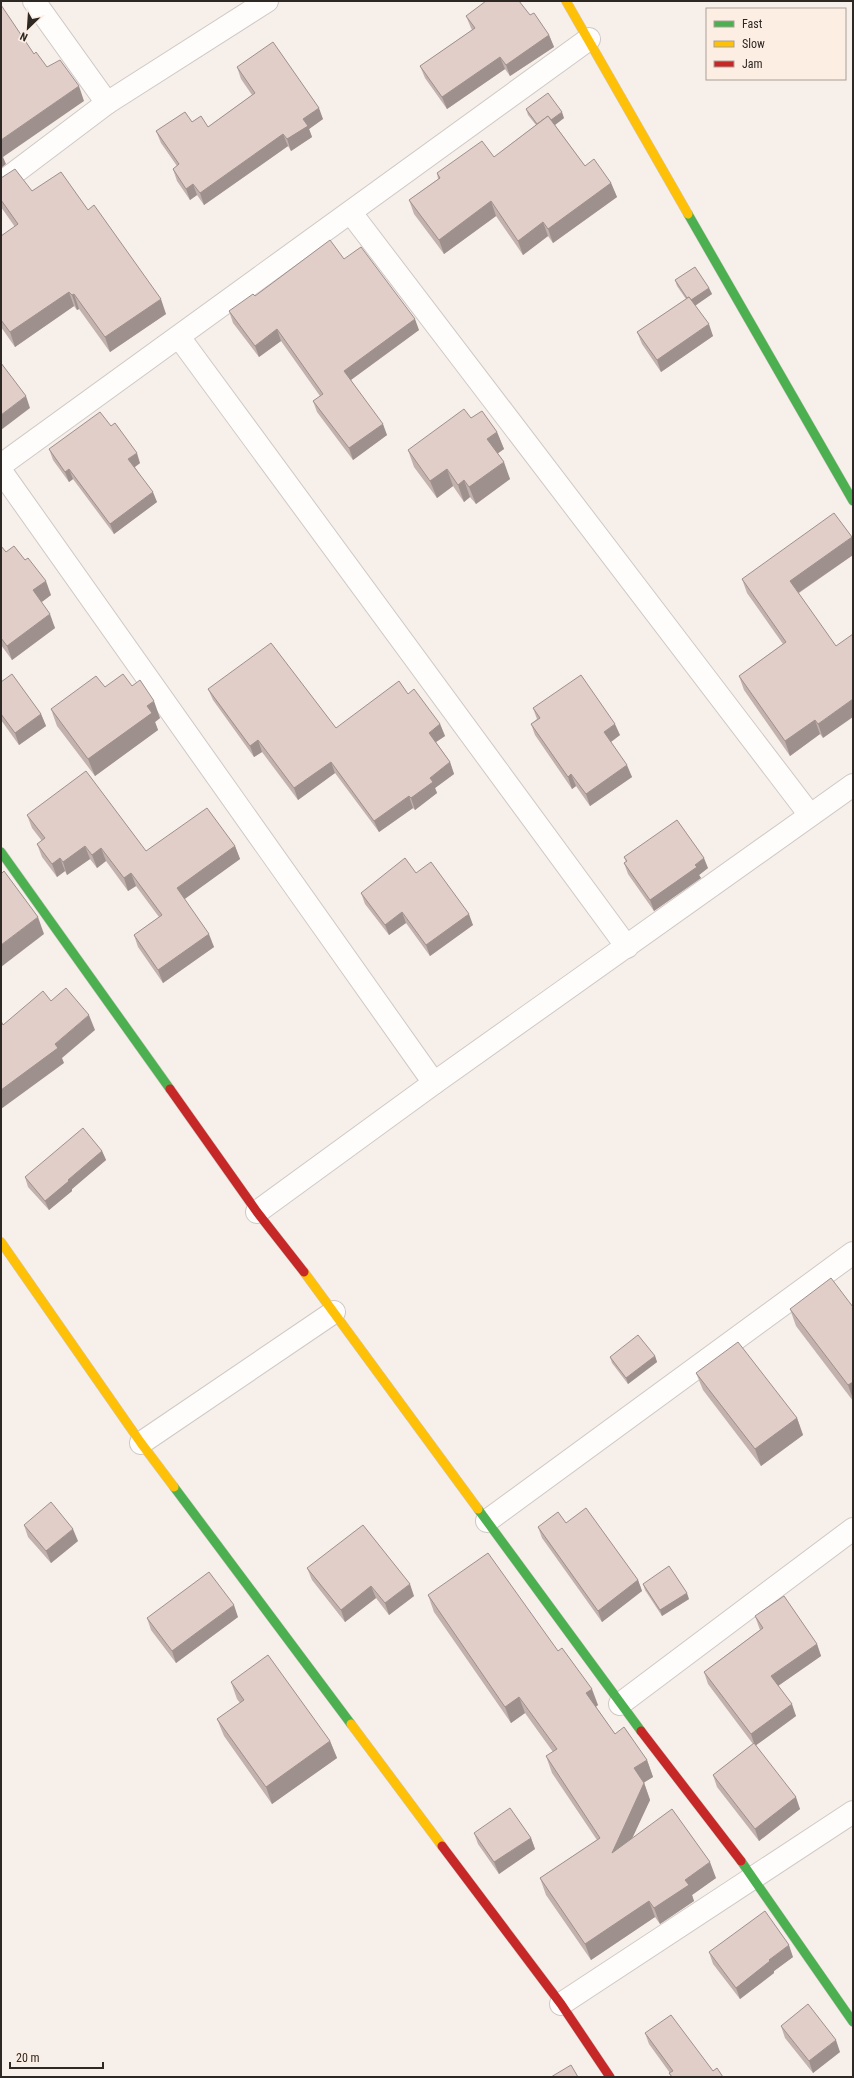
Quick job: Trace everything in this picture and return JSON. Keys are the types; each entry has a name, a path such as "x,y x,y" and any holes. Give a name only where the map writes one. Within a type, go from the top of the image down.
{"street":[{"path":"34,1 107,103"},
{"path":"1,183 107,103 267,1"},
{"path":"566,1 853,501"},
{"path":"1,465 351,213 589,39"},
{"path":"351,213 810,815"},
{"path":"179,337 627,948"},
{"path":"1,471 434,1083"},
{"path":"257,1212 434,1083 627,948 853,785"},
{"path":"1,852 257,1212 334,1312 620,1704 754,1878 853,2022"},
{"path":"1,1242 141,1443 561,2004 610,2077"},
{"path":"487,1520 853,1253"},
{"path":"141,1443 334,1312"},
{"path":"620,1704 853,1529"},
{"path":"561,2004 853,1812"}],"building":[{"path":"486,1 519,1 530,15 534,13 549,35 506,65 500,57 442,97 420,66 475,28 466,16"},
{"path":"1,5 34,54 36,52 47,67 60,60 79,86 1,140"},
{"path":"273,42 319,108 303,119 308,126 287,139 283,134 200,193 193,184 186,189 173,169 179,164 156,131 185,112 192,122 201,116 208,127 255,93 237,67"},
{"path":"548,93 562,112 551,120 548,116 537,124 526,109"},
{"path":"548,116 585,166 594,159 611,183 548,229 543,222 518,241 491,201 439,240 409,200 440,178 437,173 482,141 494,157"},
{"path":"15,169 32,191 61,172 88,210 94,205 161,299 105,337 74,294 72,295 69,292 10,332 1,320 1,236 18,224 1,200 1,178"},
{"path":"330,240 344,259 361,247 415,319 344,371 383,424 349,448 313,401 323,394 277,329 255,346 229,311 253,294 255,296"},
{"path":"695,267 709,288 691,300 689,297 687,298 675,280"},
{"path":"689,297 709,324 657,360 637,332"},
{"path":"1,363 26,396 1,415"},
{"path":"464,409 471,418 482,411 497,432 487,439 504,462 469,487 464,480 458,485 447,469 430,481 408,450"},
{"path":"100,412 111,426 115,423 137,453 128,459 153,492 110,524 69,469 65,472 49,449"},
{"path":"834,513 852,537 790,581 836,646 853,634 853,699 818,724 815,720 785,741 739,676 786,642 742,579"},
{"path":"1,546 6,552 14,546 25,560 28,558 46,581 33,590 50,614 7,646 1,638"},
{"path":"271,643 336,728 399,681 408,694 414,689 440,724 429,733 450,762 430,778 433,782 411,798 409,796 374,821 331,762 294,788 258,740 250,746 208,689"},
{"path":"12,674 41,714 15,733 1,714 1,682"},
{"path":"123,674 132,686 140,680 154,701 147,706 152,713 88,759 51,709 96,676 105,687"},
{"path":"581,675 615,724 604,732 627,765 586,794 571,774 568,777 531,724 540,718 533,708"},
{"path":"86,771 146,851 207,808 235,846 177,888 209,934 158,970 134,935 162,915 131,873 124,878 101,848 92,855 85,846 63,862 60,858 52,864 37,844 45,838 27,815"},
{"path":"677,820 704,858 695,865 697,867 650,900 624,863 627,861 624,857"},
{"path":"405,858 416,873 431,862 469,914 426,945 402,912 385,925 361,893"},
{"path":"4,871 38,917 1,945 1,874"},
{"path":"66,988 89,1015 55,1044 58,1048 1,1090 1,1021 3,1025 43,991 51,1001"},
{"path":"83,1128 102,1151 45,1201 25,1177"},
{"path":"831,1278 853,1307 853,1382 848,1385 790,1309"},
{"path":"638,1335 655,1356 626,1378 610,1357"},
{"path":"738,1342 797,1418 755,1449 696,1373"},
{"path":"51,1502 73,1529 46,1551 24,1525"},
{"path":"586,1508 638,1580 598,1611 538,1527 558,1512 566,1523"},
{"path":"363,1525 410,1584 385,1603 371,1586 341,1610 307,1568"},
{"path":"488,1553 558,1651 562,1648 592,1689 586,1693 615,1734 624,1727 647,1760 634,1768 644,1783 612,1853 672,1809 710,1862 685,1880 689,1885 654,1908 649,1901 585,1944 540,1878 600,1838 546,1756 557,1749 519,1697 505,1707 428,1595"},
{"path":"669,1566 687,1593 660,1610 643,1584"},
{"path":"209,1572 234,1605 172,1651 147,1618"},
{"path":"784,1596 817,1644 771,1676 792,1704 751,1734 704,1672 763,1628 755,1616"},
{"path":"268,1655 330,1741 266,1787 217,1719 244,1700 231,1682"},
{"path":"754,1743 796,1797 755,1829 713,1775"},
{"path":"510,1808 531,1838 494,1862 474,1833"},
{"path":"765,1911 789,1945 736,1988 709,1952"},
{"path":"808,2004 836,2040 809,2061 781,2026"},
{"path":"671,2015 713,2071 717,2068 723,2077 672,2077 669,2073 673,2071 645,2033"},
{"path":"571,2065 578,2077 551,2077"}],"traffic: fast":[{"path":"688,214 853,501"},
{"path":"1,852 170,1089"},
{"path":"174,1487 351,1724"},
{"path":"478,1509 641,1731"},
{"path":"741,1861 853,2022"}],"traffic: slow":[{"path":"566,1 688,214"},
{"path":"1,1242 141,1443 174,1487"},
{"path":"304,1272 478,1509"},
{"path":"351,1724 442,1846"}],"traffic: jam":[{"path":"170,1089 257,1212 304,1272"},
{"path":"641,1731 741,1861"},
{"path":"442,1846 561,2004 610,2077"}]}
